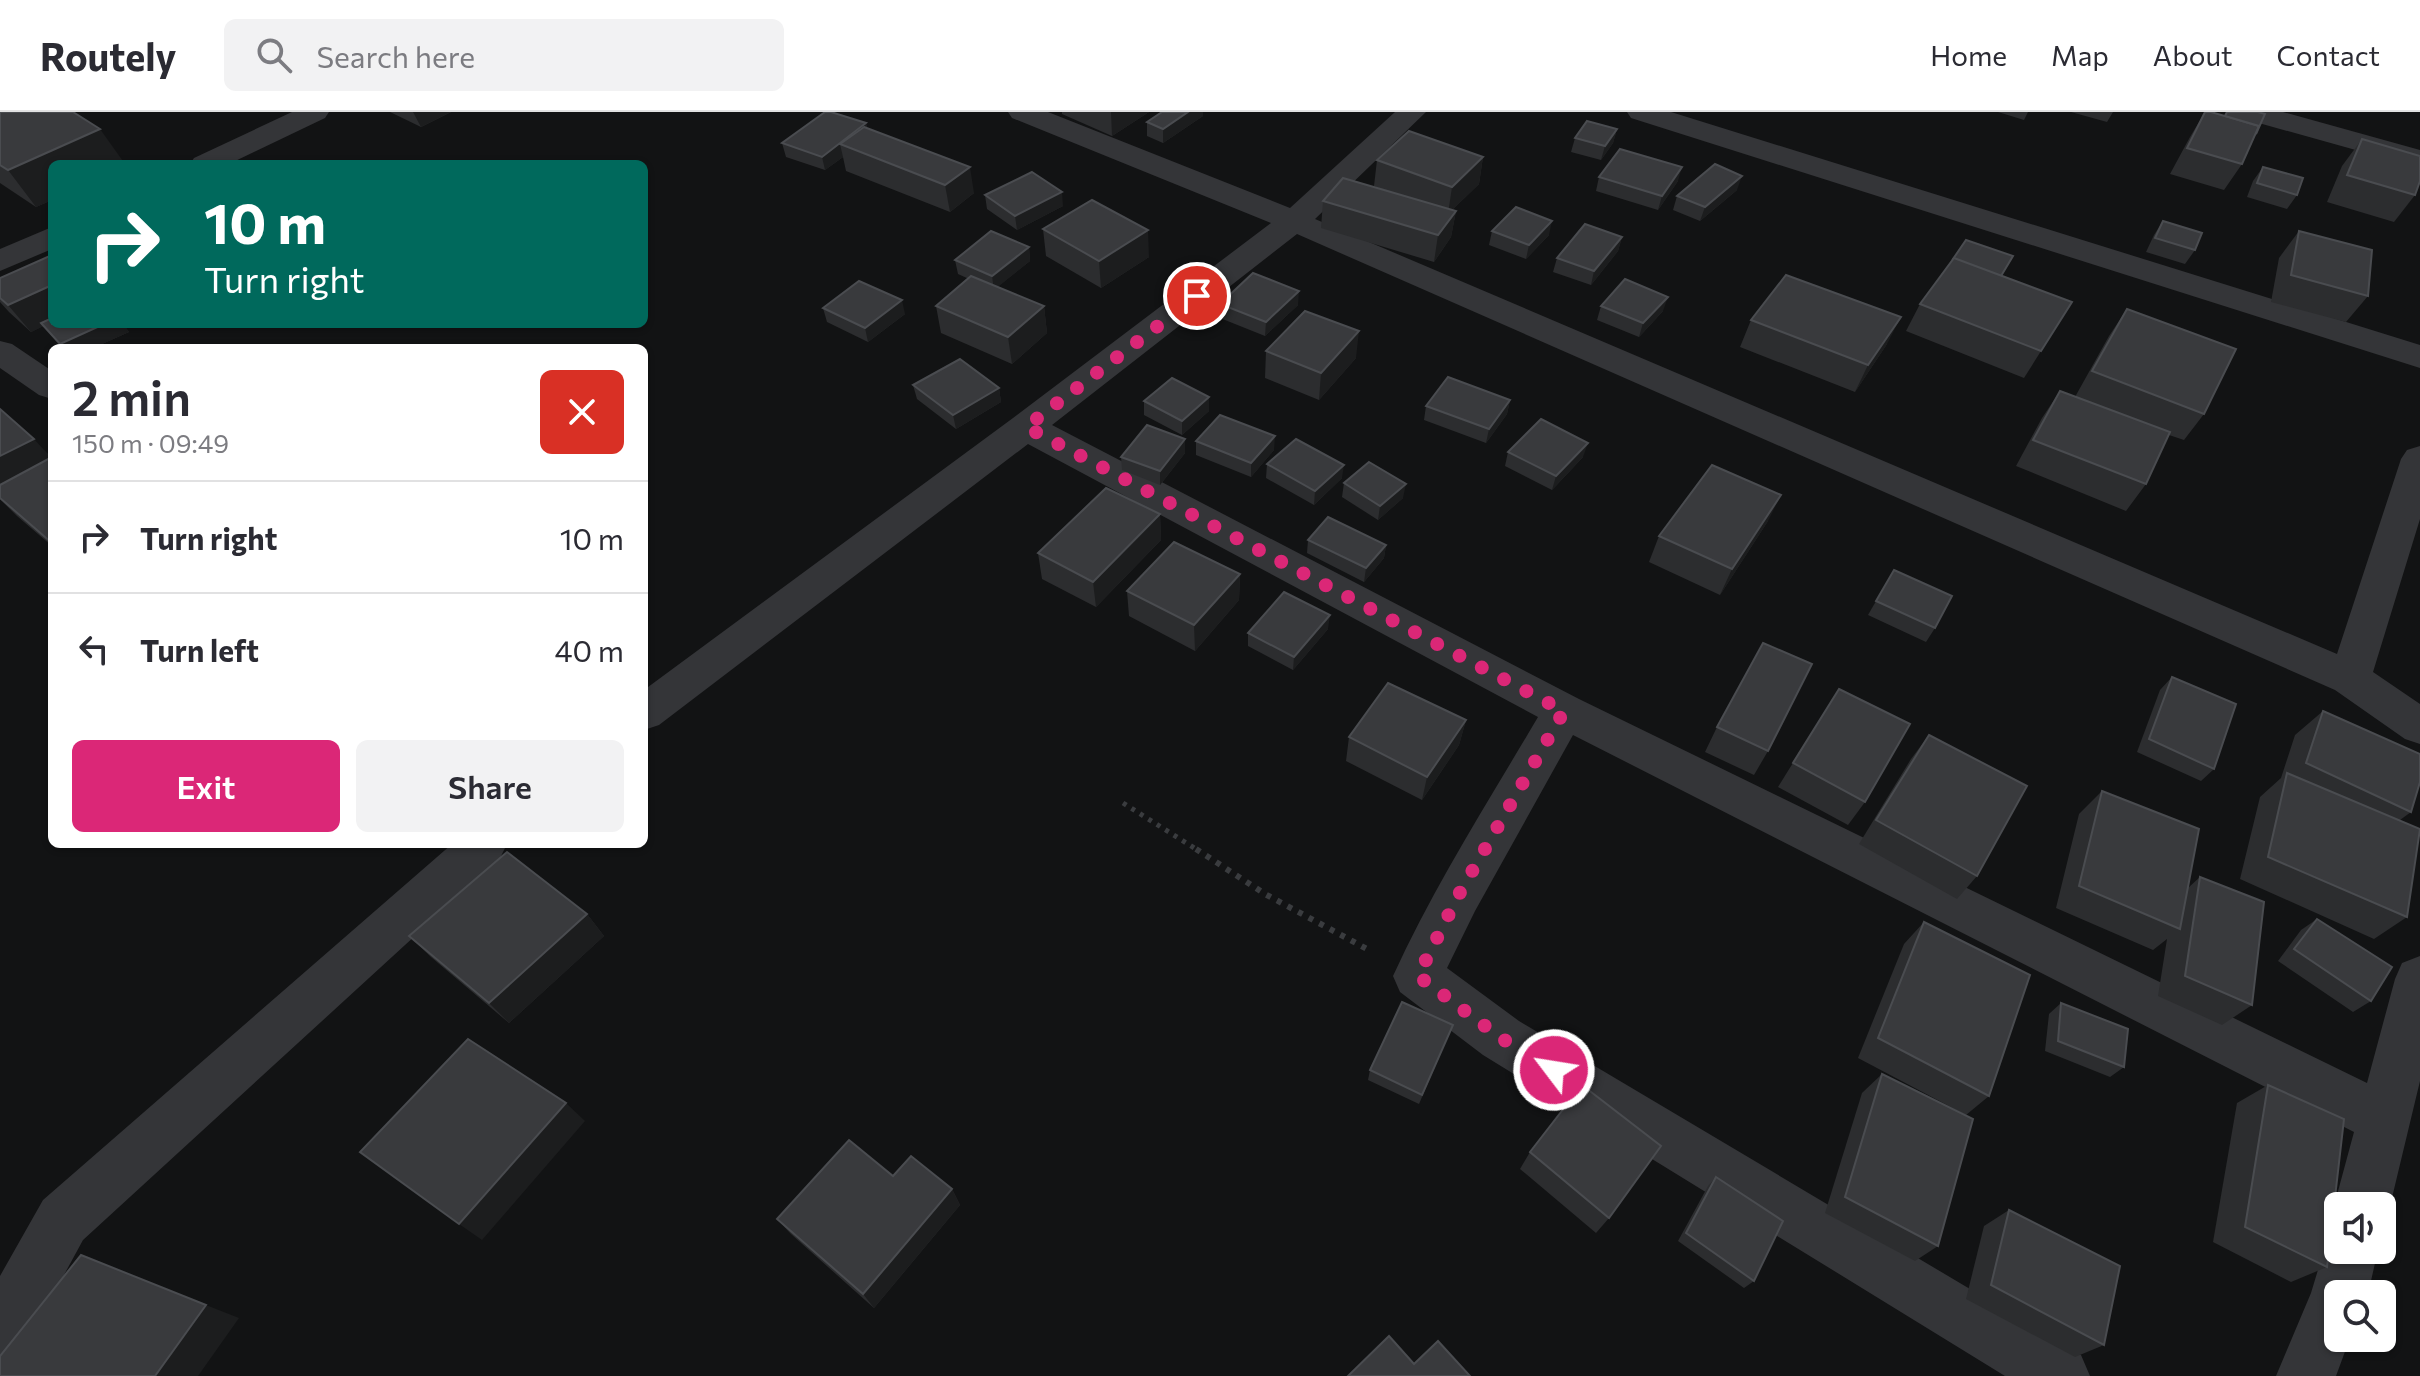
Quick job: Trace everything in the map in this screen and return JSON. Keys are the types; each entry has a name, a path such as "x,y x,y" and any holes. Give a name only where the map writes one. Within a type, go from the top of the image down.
{"street":[{"path":"1022,112 1294,221 2350,678 2420,727"},
{"path":"648,710 1026,427 1294,221 1412,112"},
{"path":"1641,112 2420,357"},
{"path":"2251,112 2420,159"},
{"path":"213,160 306,113"},
{"path":"0,261 48,239"},
{"path":"0,352 48,384"},
{"path":"1026,427 1564,711 2384,1119"},
{"path":"2350,678 2420,459"},
{"path":"1564,711 1458,896 1418,976 1501,1038 2060,1376"},
{"path":"0,1333 63,1220 480,848"},
{"path":"2366,1192 2420,979"},
{"path":"2306,1376 2324,1330"}],"path":[{"path":"1123,803 1265,894 1418,976"}],"building":[{"path":"0,112 73,112 100,129 8,170 0,165"},
{"path":"825,112 866,123 822,157 782,143"},
{"path":"1162,112 1188,112 1163,129 1147,122"},
{"path":"2205,112 2259,126 2242,164 2187,148"},
{"path":"2227,112 2265,114 2256,134 2259,126 2225,116"},
{"path":"1587,121 1617,129 1605,146 1575,138"},
{"path":"864,127 970,167 945,185 840,144"},
{"path":"1409,131 1483,157 1452,187 1377,160"},
{"path":"2362,139 2420,156 2420,181 2415,195 2347,175"},
{"path":"1620,149 1682,167 1662,196 1599,177"},
{"path":"1715,164 1742,176 1705,207 1677,196"},
{"path":"2263,167 2303,178 2297,195 2257,183"},
{"path":"1032,172 1062,192 1015,216 985,195"},
{"path":"1343,178 1456,211 1438,235 1323,201"},
{"path":"1092,200 1148,230 1099,261 1043,229"},
{"path":"1516,207 1552,221 1529,245 1492,231"},
{"path":"2163,221 2202,233 2195,250 2155,238"},
{"path":"1585,224 1622,237 1594,271 1557,258"},
{"path":"991,231 1029,247 992,276 955,260"},
{"path":"2299,231 2372,250 2368,296 2291,275"},
{"path":"1966,240 2013,256 2001,276 1953,259"},
{"path":"48,257 48,287 8,305 0,298 0,278"},
{"path":"1954,258 2072,302 2041,351 1920,304"},
{"path":"1253,273 1299,291 1266,322 1220,304"},
{"path":"1786,275 1901,317 1868,365 1751,320"},
{"path":"971,276 1044,306 1008,337 936,306"},
{"path":"1625,279 1668,297 1643,323 1601,306"},
{"path":"859,281 902,300 865,328 823,308"},
{"path":"2127,309 2236,349 2204,414 2092,371"},
{"path":"1305,311 1359,331 1321,373 1266,351"},
{"path":"48,320 48,328 95,328 60,344 41,323"},
{"path":"960,359 999,388 953,415 913,385"},
{"path":"1448,377 1510,400 1489,429 1426,406"},
{"path":"1172,378 1209,397 1182,421 1144,401"},
{"path":"2060,391 2170,432 2146,484 2033,440"},
{"path":"0,409 34,439 0,456"},
{"path":"1220,415 1275,436 1251,463 1196,441"},
{"path":"1541,419 1588,443 1556,476 1508,452"},
{"path":"1147,425 1185,439 1160,471 1121,457"},
{"path":"1296,439 1344,465 1315,491 1267,464"},
{"path":"48,459 48,540 0,498 0,485"},
{"path":"1369,462 1406,484 1380,506 1344,483"},
{"path":"1712,465 1781,495 1732,569 1659,536"},
{"path":"1106,488 1160,514 1093,582 1038,553"},
{"path":"1328,517 1386,545 1366,568 1308,540"},
{"path":"1174,542 1240,574 1194,625 1127,591"},
{"path":"1894,570 1952,596 1935,628 1876,601"},
{"path":"1284,592 1330,615 1294,657 1248,633"},
{"path":"1763,643 1812,664 1768,751 1717,727"},
{"path":"2172,677 2236,704 2214,769 2149,739"},
{"path":"1388,683 1466,720 1427,777 1349,737"},
{"path":"1839,689 1910,724 1865,802 1793,763"},
{"path":"2323,711 2420,754 2420,782 2411,812 2306,763"},
{"path":"1929,735 2027,786 1977,876 1876,820"},
{"path":"2287,773 2420,829 2407,917 2268,857"},
{"path":"2102,791 2199,829 2180,929 2079,886"},
{"path":"507,852 587,914 489,1003 409,936"},
{"path":"2200,877 2264,902 2252,1005 2185,976"},
{"path":"2317,919 2392,967 2371,1001 2294,949"},
{"path":"1924,922 2030,975 1989,1096 1878,1038"},
{"path":"1402,1002 1453,1025 1422,1095 1370,1070"},
{"path":"2061,1003 2128,1029 2124,1067 2058,1041"},
{"path":"468,1039 566,1103 459,1224 360,1152"},
{"path":"1882,1074 1973,1119 1938,1246 1845,1197"},
{"path":"1582,1085 1661,1146 1609,1218 1530,1152"},
{"path":"2268,1085 2344,1119 2336,1192 2324,1192 2324,1264 2327,1267 2245,1227"},
{"path":"849,1140 893,1176 911,1156 952,1189 863,1294 777,1219"},
{"path":"1716,1177 1783,1221 1754,1281 1686,1233"},
{"path":"2009,1210 2120,1266 2104,1345 1991,1285"},
{"path":"81,1255 206,1305 155,1376 0,1376 0,1356"},
{"path":"1389,1336 1414,1364 1438,1341 1470,1376 1348,1376"}],"route":[{"path":"1197,296 1026,427 1564,711 1458,896 1418,976 1501,1038 1554,1070"}]}
